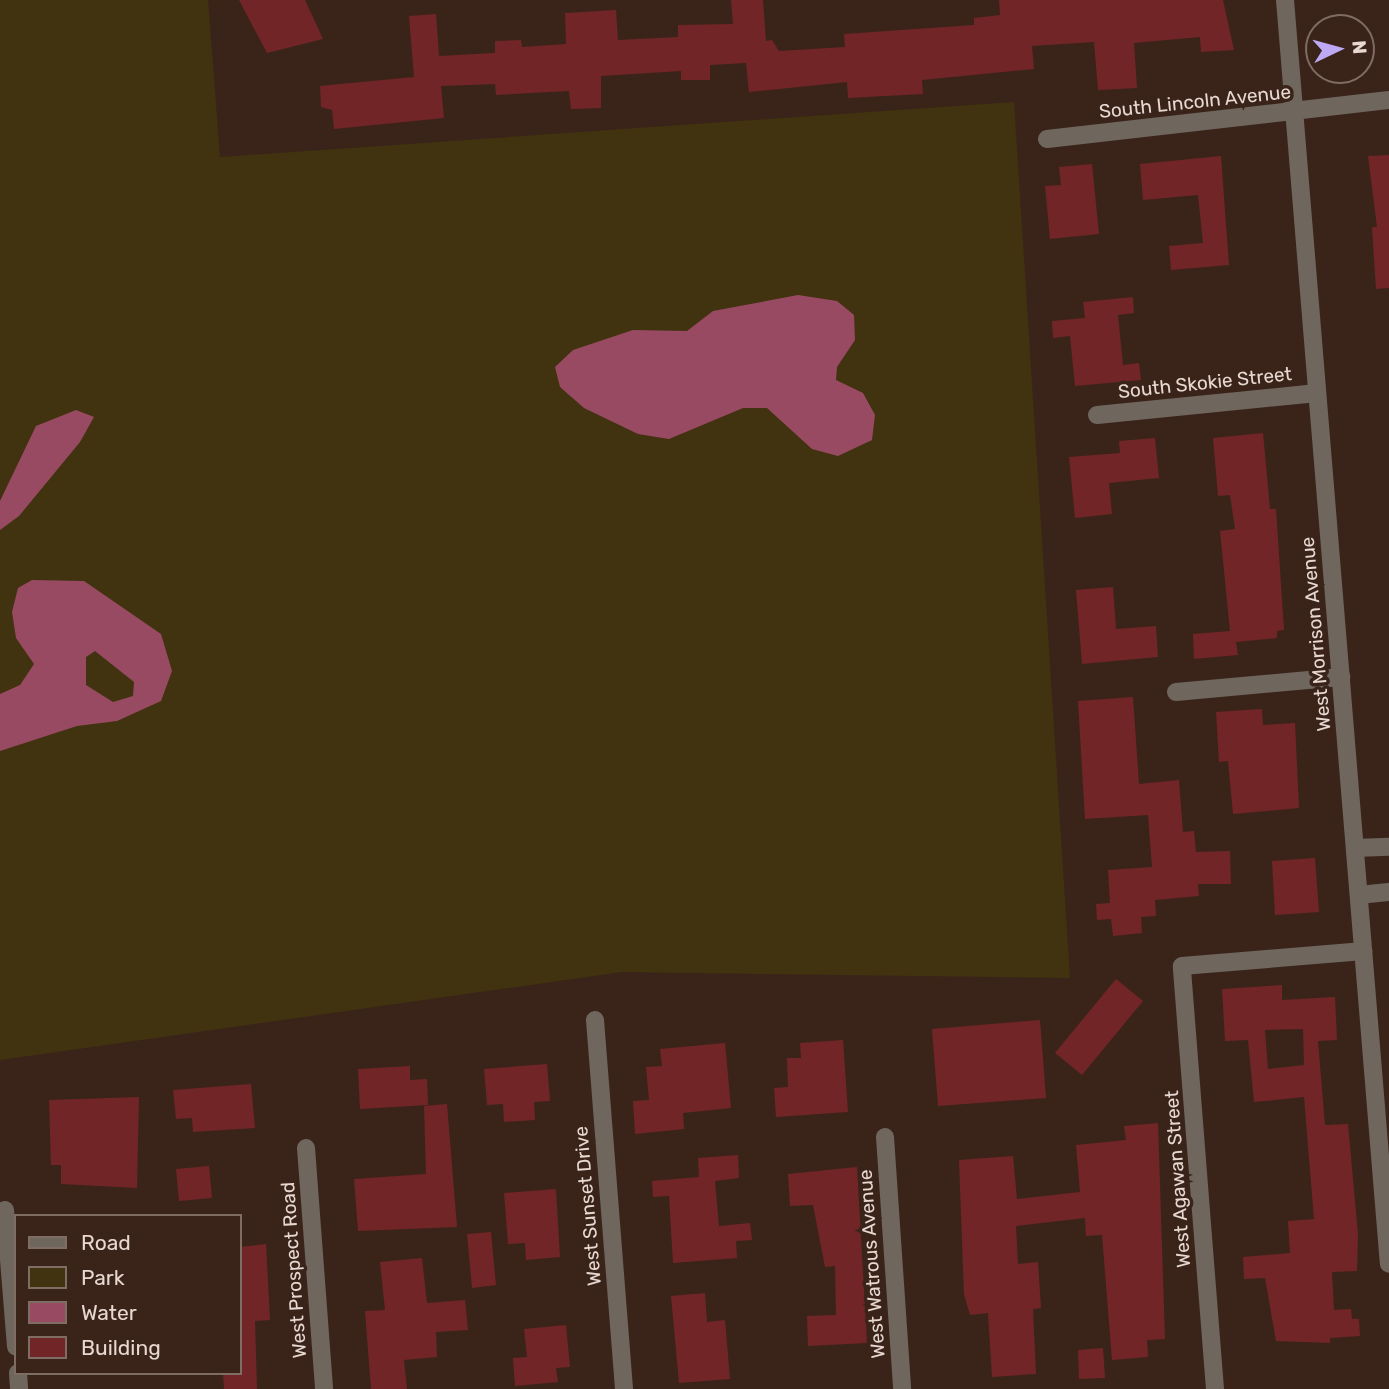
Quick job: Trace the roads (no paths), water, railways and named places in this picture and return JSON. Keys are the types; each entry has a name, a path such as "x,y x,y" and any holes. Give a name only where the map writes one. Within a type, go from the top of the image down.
{"street":[{"name":"West Morrison Avenue","path":"1285,0 1389,1264"},
{"name":"South Lincoln Avenue","path":"1047,139 1389,100"},
{"name":"South Skokie Street","path":"1097,415 1317,393"},
{"path":"1176,692 1341,677"},
{"path":"1355,848 1389,847"},
{"path":"1359,895 1389,892"},
{"name":"West Agawan Street","path":"1215,1389 1182,966 1363,951"},
{"name":"West Sunset Drive","path":"595,1020 624,1389"},
{"name":"West Watrous Avenue","path":"885,1137 902,1389"},
{"name":"West Prospect Road","path":"306,1148 324,1389"},
{"path":"5,1210 14,1322"}],"water":[{"path":"798,295 837,301 854,315 855,340 837,367 836,380 863,393 875,415 872,440 838,456 812,449 767,408 743,408 669,439 638,434 584,408 560,387 555,367 573,350 633,330 687,331 713,311"},
{"path":"76,410 94,417 80,442 19,516 0,530 0,501 36,426"},
{"path":"32,580 84,581 161,634 172,671 161,701 117,721 77,726 0,751 0,694 20,685 34,664 16,638 12,612 18,588","holes":["95,651 134,682 133,696 113,702 86,685 86,657"]}]}
